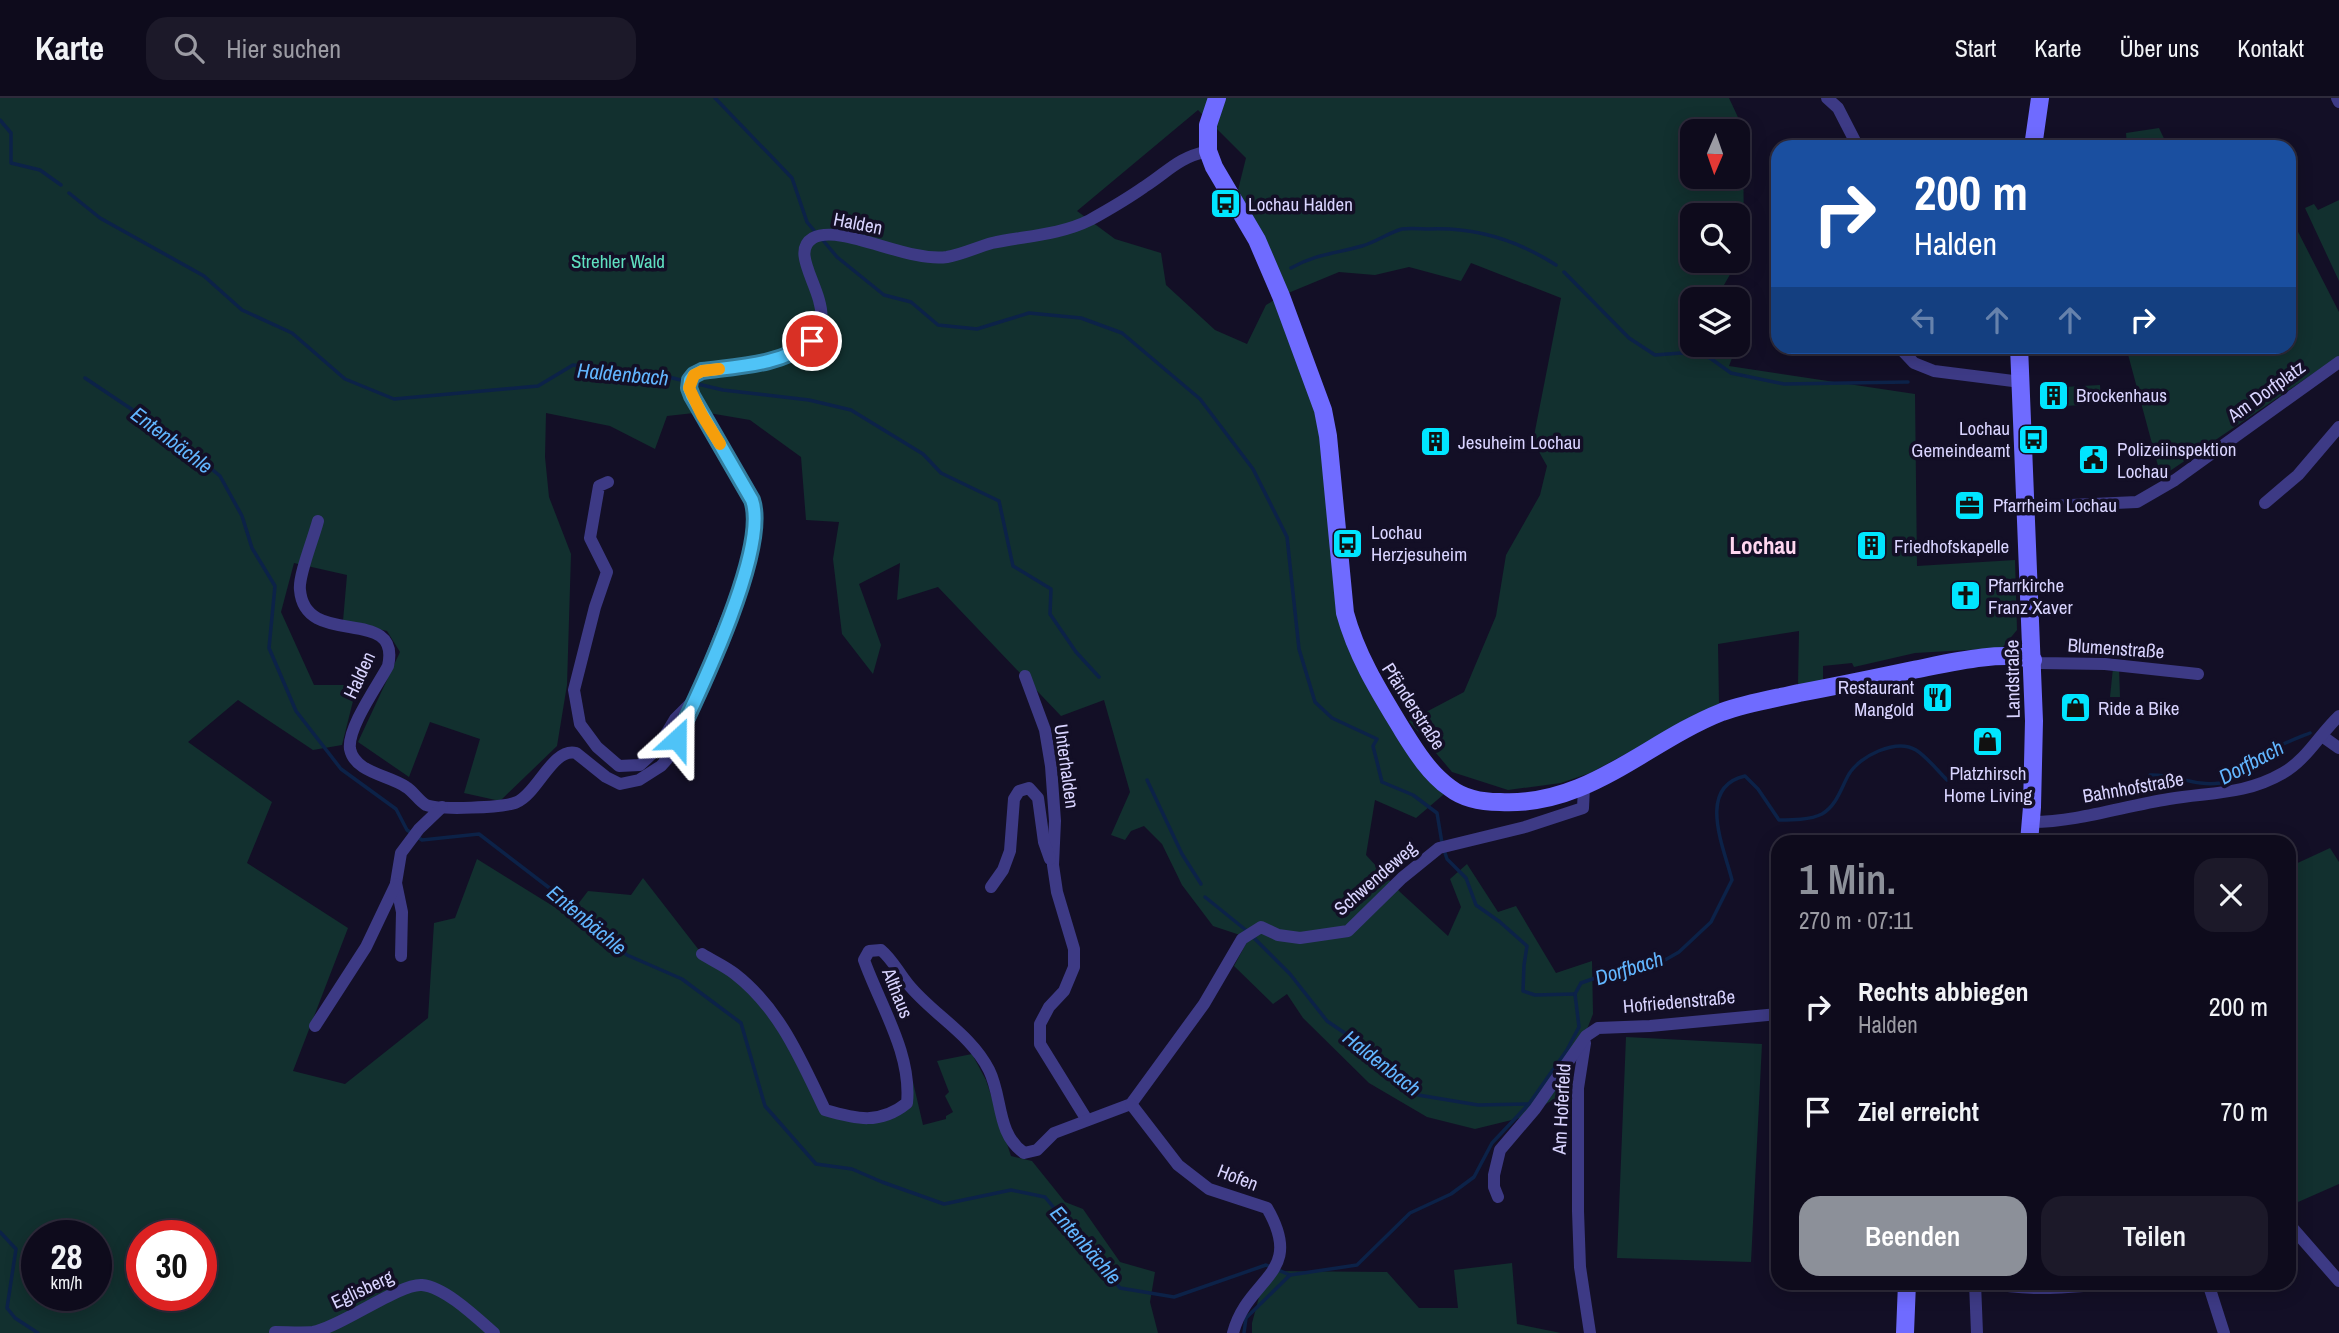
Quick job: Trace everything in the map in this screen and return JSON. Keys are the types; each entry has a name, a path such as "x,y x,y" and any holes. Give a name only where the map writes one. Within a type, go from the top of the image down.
{"street":[{"path":"1208,151 1208,125 1217,98"},
{"path":"1827,98 1838,108 1854,140"},
{"path":"2034,140 2040,98"},
{"name":"Halden","path":"318,521 302,570 299,589 308,611 325,623 376,632 388,641 391,654 388,666 352,734 351,749 361,765 405,786 426,805 442,807 500,807 520,802 551,765 565,752 571,751 613,782 629,783 639,780 661,766 669,757 739,588 753,540 755,510 752,500 689,388 694,375 702,371 769,361 797,351 812,341 820,328 823,309 805,264 806,246 814,238 834,234 905,254 935,259 990,244 1053,233 1088,221 1146,186 1181,159 1208,151"},
{"name":"Pfänderstraße","path":"1208,151 1214,167 1257,240 1281,296 1323,410 1328,436 1345,613 1352,638 1363,664 1411,744 1426,765 1450,789 1487,802 1518,803 1549,799 1584,787 1705,720 1746,704 1962,661 2014,656 2033,660"},
{"path":"1906,354 1914,363 1934,372 2021,382"},
{"name":"Landstraße","path":"2019,354 2033,660 2034,758 2030,835"},
{"name":"Am Dorfplatz","path":"2025,507 2137,502 2175,480 2338,366"},
{"path":"2265,503 2298,475 2339,427"},
{"name":"Halden","path":"608,482 599,486 590,538 598,549 607,572 595,607 574,690 580,724 597,747 619,766 640,765 657,749 675,719 695,699"},
{"name":"Blumenstraße","path":"2033,660 2039,663 2105,664 2197,674"},
{"name":"Unterhalden","path":"1025,676 1045,730 1055,821 1053,865 1057,892 1074,949 1074,967 1064,991 1049,1007 1040,1024 1040,1044 1087,1120"},
{"name":"Bahnhofstraße","path":"2031,822 2072,818 2170,799 2239,791 2262,784 2285,772 2302,758 2339,716"},
{"path":"2322,736 2339,748"},
{"name":"Schwendeweg","path":"1131,1104 1204,1004 1242,939 1261,928 1278,935 1300,938 1348,931 1402,878 1444,847 1525,827 1583,808 1584,787"},
{"name":"Unterhalden","path":"991,887 1003,870 1010,851 1014,799 1019,792 1029,788 1038,798 1044,842 1053,865"},
{"path":"315,1026 366,947 396,883 401,853 442,807"},
{"path":"396,883 402,912 401,956"},
{"name":"Althaus","path":"702,954 735,974 763,1001 789,1034 825,1110 870,1120 897,1111 907,1103 906,1073 893,1031 864,960 869,951 881,950 893,960 909,985 976,1050 990,1072 1004,1127 1012,1144 1024,1153 1037,1150 1054,1133 1131,1104"},
{"name":"Hofriedenstraße","path":"1586,1036 1598,1028 1771,1015"},
{"name":"Am Hoferfeld","path":"1498,1197 1494,1187 1494,1175 1500,1150 1535,1110 1586,1036"},
{"name":"Am Hoferfeld","path":"1586,1036 1578,1088 1578,1212 1580,1267 1590,1333"},
{"name":"Hofen","path":"1131,1104 1178,1165 1209,1189 1267,1208 1275,1222 1282,1242 1278,1262 1248,1300 1233,1333"},
{"path":"2296,1232 2339,1281"},
{"name":"Eglisberg","path":"275,1332 313,1333 397,1293 420,1285 434,1289 454,1301 494,1333"},
{"path":"1905,1333 1907,1290"},
{"path":"1975,1290 1978,1333"},
{"path":"2210,1290 2224,1333"}],"green space":[{"name":"Strehler Wald","path":"0,98 1729,98 1739,119 1680,119 1680,189 1744,189 1744,203 1680,203 1680,273 1731,273 1723,287 1680,287 1680,357 1732,357 1729,366 1915,394 1917,566 2015,560 2017,630 2002,648 1915,653 1854,667 1852,663 1823,666 1823,681 1798,685 1799,631 1718,644 1719,704 1590,773 1561,783 1508,790 1452,772 1409,721 1464,692 1496,616 1506,555 1540,495 1547,466 1533,441 1561,298 1471,263 1461,281 1409,267 1375,275 1339,272 1281,296 1323,410 1352,638 1450,789 1416,818 1375,800 1366,855 1400,892 1448,936 1461,907 1450,879 1467,864 1498,912 1516,906 1556,973 1592,961 1593,1014 1561,1095 1524,1117 1475,1129 1427,1117 1369,1083 1303,1018 1287,994 1273,1004 1234,966 1249,938 1213,926 1182,885 1162,844 1144,826 1131,831 1125,840 1111,835 1130,792 1104,700 1061,716 938,587 897,600 900,563 859,584 881,645 873,674 842,634 833,559 839,522 806,520 801,457 750,420 703,412 667,416 655,449 610,426 546,413 545,457 549,497 571,554 567,685 557,746 500,801 464,793 480,739 430,722 409,777 358,742 400,652 387,631 343,621 347,575 294,563 281,612 314,685 357,685 342,745 313,750 238,700 188,742 272,802 247,863 348,928 293,1071 345,1084 428,1018 434,923 455,918 477,859 569,916 588,891 631,895 643,878 702,954 763,1001 825,1110 847,1117 897,1111 913,1082 923,1125 946,1119 946,1116 953,1112 945,1096 949,1092 937,1061 972,1054 986,1080 1011,1156 1032,1161 1065,1202 1083,1209 1120,1262 1155,1272 1150,1302 1158,1333 0,1333","holes":["1198,110 1246,158 1235,202 1281,296 1266,305 1247,344 1215,330 1166,285 1161,253 1115,239 1077,211"]},
{"path":"2159,128 2165,140 2126,140 2126,133"},
{"path":"2339,200 2339,281 2305,208 2314,204 2318,210"},
{"path":"2296,228 2339,312 2339,356 2161,477 2128,354 2296,354"},
{"path":"2100,385 2101,404 2064,406 2064,387"},
{"path":"2113,668 2119,669 2120,697 2110,697"},
{"path":"2330,848 2339,862 2339,1184 2296,1203 2296,864"},
{"path":"1626,1037 1762,1044 1751,1262 1617,1258"},
{"path":"1512,1263 1517,1324 1561,1333 1252,1333 1252,1323 1266,1271 1387,1272 1419,1308 1458,1308 1454,1270"}],"waterway":[{"path":"715,98 792,178 807,222 817,234"},
{"name":"Haldenbach","path":"0,120 11,133 11,163 40,170 61,185"},
{"name":"Haldenbach","path":"69,193 100,218 204,276 242,310 292,333 345,379 394,399 538,386 573,365 660,375 723,390 809,400 851,410 923,454 941,473 999,501 1013,566 1051,589 1050,614 1076,652 1099,677"},
{"path":"1291,268 1310,259 1362,246 1402,229 1446,229 1480,233 1511,242 1556,265"},
{"path":"822,239 837,257 884,295 911,302 938,325 977,329 1029,313 1081,318 1122,333 1200,399 1253,469 1287,537 1299,649 1315,702 1332,718 1377,739 1373,746 1382,782 1413,795 1437,813 1442,843"},
{"path":"1564,272 1629,338 1655,355 1702,355 1731,373 1784,384 1908,382"},
{"name":"Entenbächle","path":"85,378 170,435 220,476 242,516 252,548 275,586 269,648 296,711 341,769 396,809 407,830 422,840 479,834 556,893 627,955 682,979 741,1023 765,1106 816,1164 852,1169 944,1204 1011,1190 1045,1197 1120,1288 1174,1297 1266,1265 1290,1275"},
{"name":"Dorfbach","path":"2150,775 2220,783 2239,775 2265,753 2310,733"},
{"name":"Dorfbach","path":"1244,1333 1246,1318 1290,1275 1357,1265 1410,1213 1451,1194 1474,1177 1492,1143 1529,1104 1567,1050 1579,1027 1575,994 1581,983 1641,962 1665,960 1679,952 1711,922 1732,880 1717,820 1717,805 1721,792 1730,782 1745,776 1758,789 1779,820 1784,820 1807,819 1822,814 1835,801 1854,767 1870,755 1889,748 1899,746 1916,750 1947,780"},
{"name":"Haldenbach","path":"1147,780 1182,854 1201,884"},
{"path":"1444,850 1447,859 1466,878 1476,905 1527,946 1523,991 1535,995 1575,994"},
{"name":"Haldenbach","path":"1205,897 1247,931"},
{"name":"Haldenbach","path":"1252,936 1290,974 1327,1021 1386,1061 1418,1095 1478,1105 1528,1104"},
{"name":"Dorfbach","path":"0,1232 16,1249 7,1308 15,1318 38,1333"}],"slow traffic":[{"path":"719,369 694,375 689,388 720,444"}],"place":[{"name":"Lochau Halden","path":"1225,204"},
{"name":"Brockenhaus","path":"2053,395"},
{"name":"Lochau Gemeindeamt","path":"2033,439"},
{"name":"Jesuheim Lochau","path":"1435,442"},
{"name":"Polizeiinspektion Lochau","path":"2094,460"},
{"name":"Pfarrheim Lochau","path":"1970,505"},
{"name":"Lochau Herzjesuheim","path":"1348,543"},
{"name":"Friedhofskapelle","path":"1871,546"},
{"name":"Pfarrkirche Franz Xaver","path":"1965,596"},
{"name":"Restaurant Mangold","path":"1937,698"},
{"name":"Ride a Bike","path":"2075,708"},
{"name":"Platzhirsch Home Living","path":"1988,742"}],"district":[{"name":"Lochau","path":"1763,545"}],"route":[{"path":"677,739 718,646 739,588 749,559 755,520 752,500 692,396 690,380 702,371 786,356 812,341"}]}
